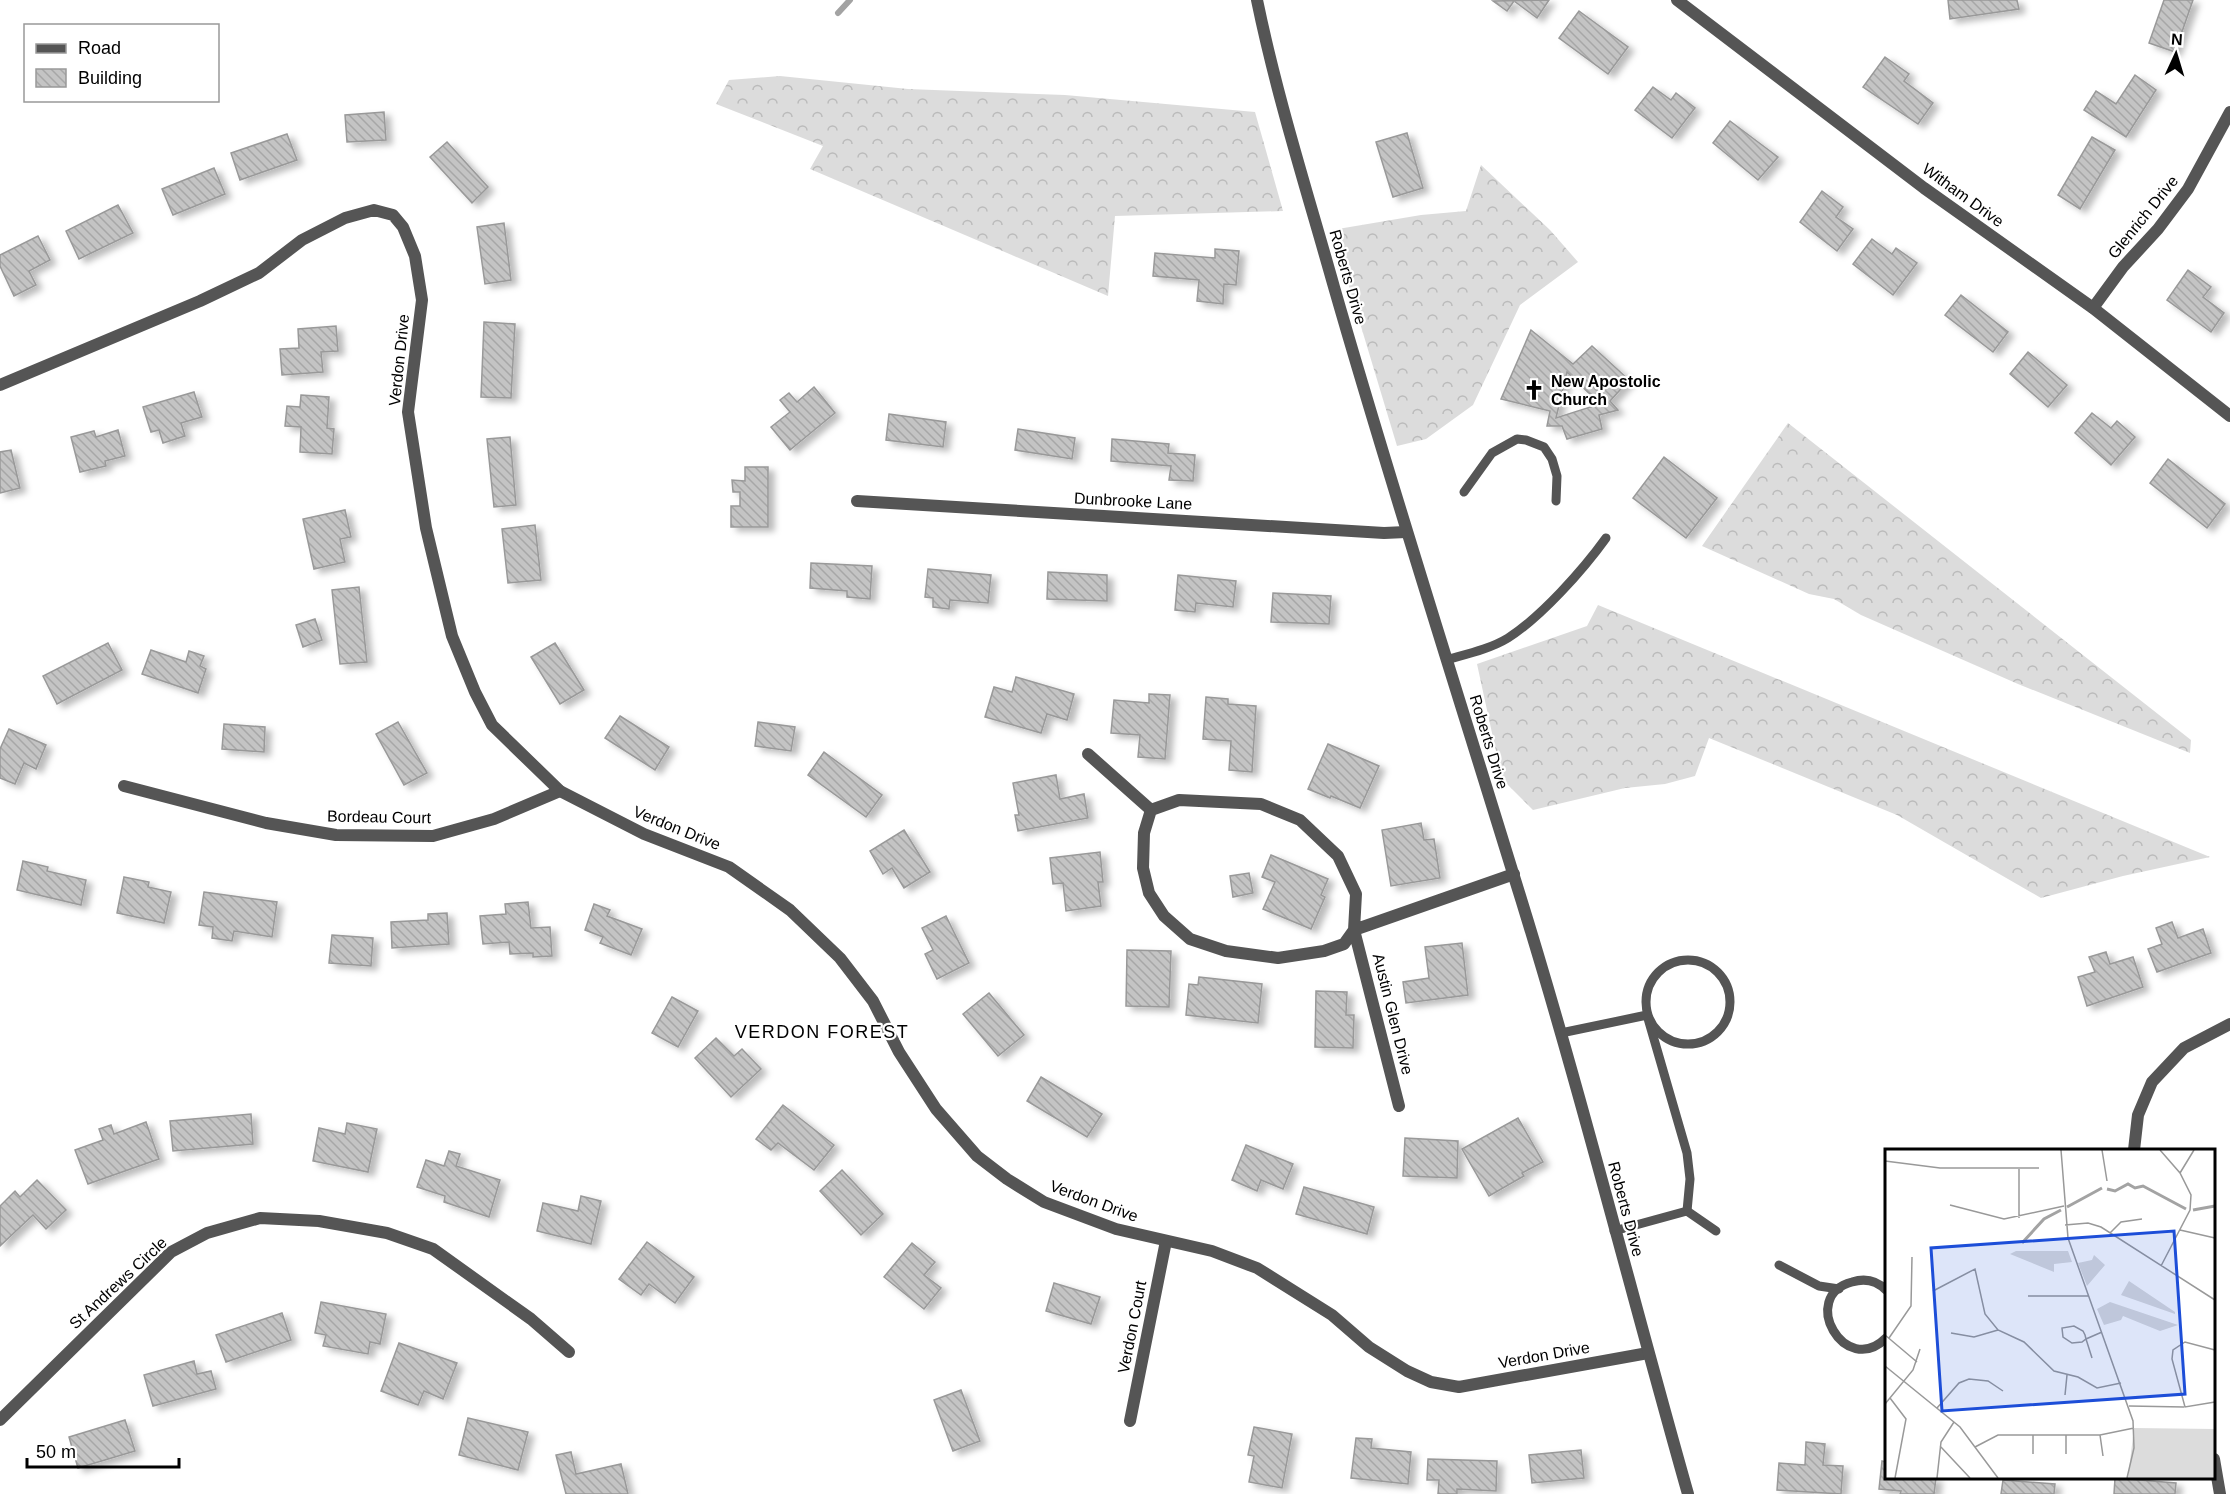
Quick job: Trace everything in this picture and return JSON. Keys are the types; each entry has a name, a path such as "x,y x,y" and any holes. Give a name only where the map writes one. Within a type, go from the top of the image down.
{"street":[{"name":"Roberts Drive","path":"1257,0 1271,68 1406,532 1514,874 1561,1033 1688,1494"},
{"name":"Witham Drive","path":"1677,0 1924,189 2093,308 2230,416"},
{"name":"Glenrich Drive","path":"2093,308 2123,267 2158,229 2188,189 2230,112"},
{"name":"Verdon Drive","path":"0,385 250,278 260,273 302,240 345,218 374,210 393,215 403,227 415,256 422,300 408,412 426,528 452,636 475,692 492,725 560,791 644,834 729,867 790,910 840,958 873,1001 899,1052 936,1109 977,1156 1007,1179 1044,1202 1116,1229 1212,1251 1257,1268 1332,1315 1369,1347 1407,1371 1431,1382 1459,1387 1648,1353"},
{"name":"Dunbrooke Lane","path":"857,501 1406,532"},
{"path":"1088,754 1151,810 1143,833 1143,868 1149,893 1164,916 1190,939 1226,951 1278,958 1324,951 1344,944 1354,930 1514,874"},
{"name":"Bordeau Court","path":"124,786 266,823 347,836 433,836 494,819 560,791"},
{"name":"Austin Glen Drive","path":"1151,810 1179,800 1261,804 1300,820 1338,856 1356,894 1354,930 1399,1106"},
{"path":"2134,1149 2138,1115 2152,1082 2184,1048 2230,1024"},
{"name":"St Andrews Circle","path":"0,1420 171,1252 207,1233 260,1218 330,1223 387,1233 433,1249 531,1319 569,1352"},
{"name":"Verdon Court","path":"1130,1421 1166,1241"},
{"path":"2215,1465 2220,1494"}],"lane":[{"path":"1464,492 1492,453 1517,439 1544,447 1552,459 1557,476 1556,501"},
{"path":"1446,660 1474,652 1507,638 1529,622 1589,561 1606,538"},
{"path":"1647,1015 1654,1027 1670,1040 1690,1044 1703,1041 1715,1034 1724,1024 1729,1011 1729,997 1725,984 1717,973 1706,965 1693,961 1672,964 1655,976 1648,988 1647,1015 1687,1154 1690,1179 1687,1211"},
{"path":"1561,1033 1647,1015"},
{"path":"1614,1231 1687,1211 1716,1231"},
{"path":"1779,1265 1819,1286 1839,1289"},
{"path":"1885,1288 1870,1281 1859,1280 1848,1283 1832,1298 1828,1309 1828,1320 1832,1331 1839,1340 1849,1346 1860,1349 1872,1348 1885,1339"}],"green space":[{"path":"780,76 908,89 1065,95 1255,112 1283,211 1115,216 1108,296 810,169 823,146 716,104 729,80"},
{"path":"1481,165 1550,230 1578,262 1520,305 1473,405 1426,439 1397,446 1332,230 1421,215 1466,211"},
{"path":"1788,423 2191,740 2190,753 2018,684 1861,615 1834,599 1809,594 1702,546"},
{"path":"1598,605 2210,857 2123,876 2041,898 1897,815 1709,738 1695,776 1665,784 1625,788 1533,810 1502,779 1477,664 1587,626"}],"building":[{"path":"1549,0 1537,18 1514,1 1507,11 1493,1"},
{"path":"1948,0 2017,0 2019,9 1950,19"},
{"path":"2164,0 2193,0 2175,52 2149,43"},
{"path":"1579,11 1628,47 1608,74 1559,38"},
{"path":"1885,57 1909,74 1904,81 1933,103 1918,124 1863,87"},
{"path":"2135,75 2156,90 2126,137 2084,110 2096,91 2116,104"},
{"path":"1653,87 1671,100 1676,93 1695,108 1672,138 1635,110"},
{"path":"384,112 386,140 347,142 345,115"},
{"path":"1730,121 1778,157 1758,180 1713,143"},
{"path":"1407,133 1423,188 1393,197 1376,142"},
{"path":"287,134 297,160 240,180 231,153"},
{"path":"2092,137 2115,150 2080,209 2058,195"},
{"path":"447,142 488,187 472,203 430,157"},
{"path":"214,168 225,194 173,215 162,189"},
{"path":"1822,191 1843,207 1836,217 1853,229 1837,251 1800,222"},
{"path":"118,205 133,233 79,259 66,231"},
{"path":"504,223 511,280 485,284 477,227"},
{"path":"38,236 50,260 29,271 36,285 14,296 0,266 0,255"},
{"path":"1872,239 1892,254 1896,248 1917,263 1893,295 1853,264"},
{"path":"1215,249 1239,251 1236,285 1224,284 1223,304 1197,301 1199,280 1153,276 1155,253 1215,258"},
{"path":"2188,270 2211,287 2203,297 2224,313 2211,332 2167,300"},
{"path":"1961,295 2008,332 1993,352 1945,315"},
{"path":"484,322 515,324 511,398 481,397"},
{"path":"336,326 338,351 321,352 323,372 282,375 280,349 299,348 298,329"},
{"name":"New Apostolic Church","path":"1531,330 1573,364 1592,346 1629,380 1610,401 1618,410 1599,415 1602,429 1567,439 1562,426 1547,426 1550,411 1501,399","holes":["1567,372 1600,404 1556,418"]},
{"path":"2028,352 2067,385 2048,407 2010,374"},
{"path":"814,387 835,413 790,450 771,427 790,412 780,400 789,393 797,402"},
{"path":"194,392 202,417 181,423 185,436 163,443 159,430 151,432 143,407"},
{"path":"301,395 329,397 327,428 334,429 332,454 300,452 301,427 285,426 287,406 300,407"},
{"path":"2092,413 2111,428 2117,421 2135,437 2111,465 2075,433"},
{"path":"889,414 946,422 943,447 886,440"},
{"path":"1018,429 1075,438 1072,459 1015,450"},
{"path":"118,430 125,456 105,461 106,466 80,472 71,437 94,431 96,437"},
{"path":"510,437 516,505 494,507 487,439"},
{"path":"1112,439 1169,444 1168,453 1195,455 1193,481 1169,480 1171,466 1111,461"},
{"path":"11,450 20,488 0,493 0,452"},
{"path":"1664,457 1717,498 1686,538 1633,498"},
{"path":"2168,459 2225,504 2207,528 2150,483"},
{"path":"745,467 768,467 768,527 731,527 731,506 740,506 740,492 733,492 732,480 745,481"},
{"path":"345,510 351,537 340,539 345,562 314,569 303,519"},
{"path":"535,525 541,580 508,583 502,529"},
{"path":"811,563 872,566 870,599 847,597 847,591 810,588"},
{"path":"928,569 991,575 988,603 950,600 949,609 933,607 933,598 925,597"},
{"path":"1048,572 1107,575 1107,601 1047,599"},
{"path":"1178,575 1236,581 1233,607 1196,603 1195,612 1175,610"},
{"path":"359,587 367,662 340,664 332,590"},
{"path":"1273,593 1331,596 1329,624 1271,622"},
{"path":"315,619 322,640 303,647 296,625"},
{"path":"108,643 122,670 57,704 43,676"},
{"path":"555,643 584,690 560,704 531,657"},
{"path":"151,650 186,662 189,651 204,656 200,666 206,669 198,693 142,674"},
{"path":"1016,677 1074,694 1067,720 1047,714 1041,733 985,717 994,687 1012,692"},
{"path":"1149,694 1170,695 1165,759 1138,757 1140,735 1111,733 1114,700 1149,703"},
{"path":"1206,697 1228,699 1228,704 1256,706 1252,772 1229,770 1231,741 1203,739"},
{"path":"620,716 669,747 655,770 605,738"},
{"path":"398,722 427,773 404,785 376,734"},
{"path":"758,722 795,727 791,751 755,746"},
{"path":"224,724 265,727 264,752 222,749"},
{"path":"9,729 46,745 36,769 24,763 15,784 0,778 0,749"},
{"path":"1328,744 1379,766 1360,808 1308,789"},
{"path":"824,752 882,795 866,817 808,775"},
{"path":"1056,775 1060,799 1084,794 1088,818 1018,831 1015,815 1019,815 1013,783"},
{"path":"1421,823 1424,840 1434,839 1440,878 1391,886 1382,830"},
{"path":"904,830 930,872 904,888 892,868 883,874 870,851"},
{"path":"1100,852 1103,882 1098,882 1101,906 1066,911 1063,883 1053,884 1050,858"},
{"path":"1271,855 1328,879 1321,895 1325,897 1311,929 1263,909 1275,882 1262,877"},
{"path":"23,861 48,867 47,871 86,880 81,905 17,890"},
{"path":"1249,873 1253,893 1233,897 1230,876"},
{"path":"124,877 149,882 148,887 171,892 164,923 117,913"},
{"path":"204,892 277,902 272,937 234,931 232,941 212,938 213,927 199,925"},
{"path":"528,902 531,928 550,927 552,956 533,957 533,953 510,954 509,942 483,944 480,916 506,914 505,904"},
{"path":"594,904 610,910 607,916 642,929 631,955 600,943 603,937 585,930"},
{"path":"447,913 449,944 392,948 391,922 428,920 428,914"},
{"path":"946,916 969,963 937,979 925,954 933,950 922,928"},
{"path":"2172,922 2178,938 2203,929 2211,953 2157,972 2148,949 2162,944 2156,928"},
{"path":"332,935 373,938 371,966 329,963"},
{"path":"1462,943 1468,995 1406,1003 1403,982 1429,978 1425,947"},
{"path":"1127,950 1171,951 1169,1007 1126,1006"},
{"path":"2106,952 2110,964 2133,957 2143,987 2087,1006 2078,977 2095,972 2089,957"},
{"path":"1199,977 1262,984 1258,1023 1186,1015 1189,984 1198,985"},
{"path":"1316,991 1347,992 1346,1015 1354,1015 1353,1048 1315,1047"},
{"path":"989,993 1024,1035 998,1056 963,1014"},
{"path":"672,997 698,1011 678,1047 652,1033"},
{"path":"716,1038 734,1056 742,1049 761,1069 731,1097 695,1058"},
{"path":"1041,1077 1102,1114 1087,1137 1027,1101"},
{"path":"783,1105 834,1145 814,1170 778,1143 771,1150 756,1139"},
{"path":"251,1114 253,1144 173,1151 170,1121"},
{"path":"1518,1118 1543,1162 1522,1173 1524,1176 1489,1196 1462,1149"},
{"path":"146,1122 159,1159 88,1184 75,1150 103,1140 99,1129 111,1125 114,1134"},
{"path":"347,1123 377,1129 368,1172 313,1161 319,1128 345,1134"},
{"path":"1405,1138 1458,1141 1457,1178 1403,1176"},
{"path":"1246,1145 1293,1164 1283,1189 1261,1180 1257,1191 1232,1180"},
{"path":"449,1151 460,1154 456,1166 500,1180 489,1217 444,1202 445,1196 417,1187 426,1160 444,1166"},
{"path":"842,1170 883,1214 861,1235 820,1191"},
{"path":"37,1180 66,1210 46,1229 33,1215 0,1246 0,1206 15,1191 20,1197"},
{"path":"1304,1187 1374,1207 1367,1234 1296,1214"},
{"path":"581,1196 601,1201 591,1244 537,1231 543,1203 578,1211"},
{"path":"647,1242 694,1277 675,1303 649,1284 641,1295 619,1279"},
{"path":"912,1243 935,1262 924,1275 941,1288 924,1309 884,1277"},
{"path":"1054,1283 1100,1297 1091,1324 1046,1311"},
{"path":"321,1302 386,1314 380,1344 370,1342 368,1354 323,1346 326,1335 315,1333"},
{"path":"282,1313 291,1340 226,1362 216,1335"},
{"path":"399,1343 457,1363 443,1399 424,1391 418,1405 381,1391"},
{"path":"194,1361 197,1374 211,1371 216,1389 153,1406 144,1375"},
{"path":"961,1390 980,1441 953,1451 934,1400"},
{"path":"468,1418 528,1432 518,1470 459,1455"},
{"path":"125,1420 135,1451 78,1468 69,1437"},
{"path":"1254,1427 1292,1434 1282,1488 1249,1482 1254,1456 1248,1455"},
{"path":"1356,1438 1372,1439 1371,1448 1411,1452 1408,1484 1351,1478"},
{"path":"1806,1442 1825,1444 1823,1465 1843,1466 1841,1494 1777,1490 1779,1463 1805,1465"},
{"path":"1581,1450 1584,1478 1532,1483 1529,1455"},
{"path":"571,1452 576,1474 621,1464 628,1494 566,1494 556,1455"},
{"path":"1428,1459 1497,1461 1496,1491 1457,1489 1457,1494 1438,1494 1439,1480 1427,1480"},
{"path":"1882,1461 1885,1462 1885,1479 1936,1479 1934,1494 1900,1494 1901,1491 1879,1489"},
{"path":"2115,1479 2176,1483 2175,1494 2114,1494"},
{"path":"2003,1480 2055,1484 2054,1494 2001,1494"}],"waterway":[{"path":"838,13 850,0"}],"place":[{"name":"New Apostolic Church","path":"1534,390"}],"district":[{"name":"VERDON FOREST","path":"822,1032"}]}
